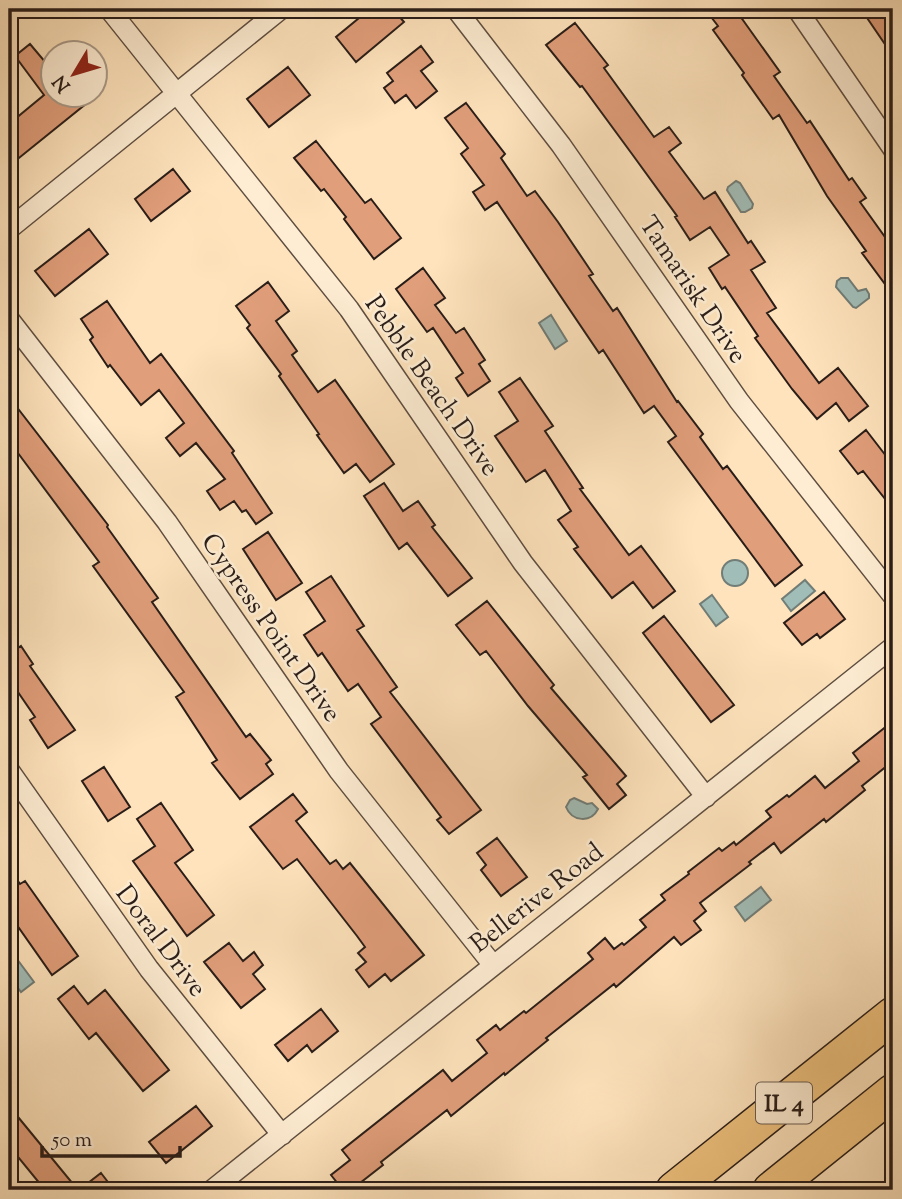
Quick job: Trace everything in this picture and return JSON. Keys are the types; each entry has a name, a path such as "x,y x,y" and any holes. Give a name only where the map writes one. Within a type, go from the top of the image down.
{"highway":[{"name":"IL 4","path":"674,1190 893,1015"},
{"name":"IL 4","path":"771,1190 893,1092"}],"street":[{"name":"Pebble Beach Drive","path":"109,9 349,309 523,564 706,797"},
{"path":"9,229 281,9"},
{"name":"Tamarisk Drive","path":"456,9 569,155 739,401 893,596"},
{"path":"797,9 893,149"},
{"name":"Cypress Point Drive","path":"9,319 167,522 339,771 493,965"},
{"name":"Bellerive Road","path":"212,1190 893,647"},
{"name":"Doral Drive","path":"9,770 149,968 282,1135"}],"water":[{"path":"736,181 753,204 752,208 745,212 741,212 727,190"},
{"path":"841,278 848,278 858,291 866,289 869,298 856,308 853,307 836,287"},
{"path":"551,315 567,341 555,349 539,323"},
{"path":"735,560 744,564 748,573 744,582 735,586 726,582 722,573 726,564"},
{"path":"805,580 815,591 791,611 782,599"},
{"path":"712,595 728,617 716,626 700,604"},
{"path":"574,798 587,804 592,803 598,809 595,814 582,819 573,816 566,807"},
{"path":"761,887 771,900 745,921 735,907"},
{"path":"14,955 34,982 21,992 9,976 9,959"}],"building":[{"path":"370,9 393,9 404,22 356,62 336,37"},
{"path":"705,9 735,9 780,72 774,76 807,123 810,121 849,180 852,178 866,198 860,202 885,237 893,230 893,295 862,253 866,251 827,196 779,115 773,119 742,75 744,73 713,30 718,26"},
{"path":"861,9 893,9 893,56"},
{"path":"575,23 608,65 604,68 654,137 669,127 681,143 669,152 704,199 715,192 748,243 751,241 765,262 751,270 776,308 767,313 819,383 838,368 868,406 849,421 836,403 817,419 792,389 755,338 758,336 725,287 722,289 709,268 729,255 710,227 690,240 675,217 677,216 582,86 580,87 546,45"},
{"path":"30,44 38,53 38,87 15,56"},
{"path":"421,46 433,62 421,71 437,91 416,108 406,95 395,103 384,88 393,81 387,73"},
{"path":"288,67 310,95 269,127 247,99"},
{"path":"38,100 38,108 81,108 9,166 9,124"},
{"path":"466,103 505,154 501,158 527,196 535,191 558,222 593,274 589,276 613,311 617,308 677,402 703,434 700,437 723,469 727,466 802,565 775,586 668,442 676,436 654,406 644,413 603,350 599,353 497,202 485,210 473,192 484,185 461,154 468,148 445,118"},
{"path":"316,141 365,203 371,199 401,238 374,259 324,189 321,191 294,158"},
{"path":"173,169 190,191 151,221 135,199"},
{"path":"89,229 108,254 55,296 35,271"},
{"path":"423,268 445,298 435,305 456,333 464,328 485,360 479,364 490,381 468,396 456,378 463,373 433,328 427,332 396,289"},
{"path":"268,282 289,311 276,321 297,351 292,355 318,392 335,380 394,464 370,482 356,464 344,473 279,376 281,374 247,328 250,325 236,306"},
{"path":"107,301 150,363 161,354 234,451 232,453 272,513 256,524 246,510 242,512 234,501 220,510 207,491 225,479 196,443 180,456 166,438 184,423 159,390 141,405 110,365 108,367 90,340 93,337 81,319"},
{"path":"520,378 553,426 545,431 583,488 580,489 629,555 641,546 675,591 653,608 633,582 612,598 574,549 578,547 558,520 571,511 545,470 526,482 495,436 518,421 499,392"},
{"path":"9,397 108,525 158,598 152,602 246,737 250,734 271,760 266,764 273,774 240,799 212,763 217,760 176,697 184,692 93,566 99,562 9,441"},
{"path":"866,430 893,465 893,509 863,471 858,474 840,451"},
{"path":"384,483 403,511 418,501 435,525 432,527 472,578 448,596 407,543 399,549 364,496"},
{"path":"268,532 302,583 276,600 243,549"},
{"path":"331,576 364,626 357,630 397,687 390,692 481,810 449,834 437,820 441,817 371,724 381,717 358,684 348,691 322,653 318,656 304,635 325,621 306,592"},
{"path":"824,592 845,619 820,638 817,634 802,645 784,623"},
{"path":"487,601 554,685 551,688 626,776 617,784 626,795 609,809 583,777 587,775 528,706 486,651 480,655 456,625"},
{"path":"664,616 734,705 711,722 643,633"},
{"path":"21,646 33,664 30,666 75,730 48,748 30,720 35,717 9,679 9,654"},
{"path":"893,721 893,761 862,786 865,790 826,822 824,819 781,853 774,843 700,903 706,911 694,921 701,930 681,945 674,937 616,987 614,984 546,1038 548,1040 505,1075 504,1073 451,1116 447,1110 381,1162 383,1165 351,1190 343,1190 331,1175 350,1160 342,1150 443,1070 452,1081 487,1053 477,1040 496,1025 500,1030 524,1011 526,1013 593,959 588,953 605,938 614,949 622,943 624,945 646,927 640,920 665,900 661,895 689,874 688,872 719,848 722,851 734,842 736,845 771,817 766,811 815,776 825,788 859,761 853,753"},
{"path":"104,767 130,807 108,821 82,781"},
{"path":"293,794 307,812 296,821 330,864 336,860 343,869 350,863 424,955 391,981 385,974 369,987 356,970 366,962 358,953 365,947 357,936 297,859 283,869 250,827"},
{"path":"161,803 193,850 175,863 214,915 187,936 133,861 155,846 137,819"},
{"path":"497,838 527,877 501,896 481,870 486,865 477,853"},
{"path":"9,868 20,884 25,881 78,956 52,975 14,921 9,925"},
{"path":"229,943 243,961 254,952 263,965 253,974 265,989 241,1008 204,962"},
{"path":"74,986 88,1004 105,990 169,1070 143,1091 96,1033 89,1039 58,999"},
{"path":"321,1009 338,1031 312,1052 307,1045 288,1061 275,1045"},
{"path":"9,1106 78,1190 45,1190 9,1146"},
{"path":"196,1106 212,1126 166,1163 149,1142"},
{"path":"101,1173 114,1190 79,1190"}]}
